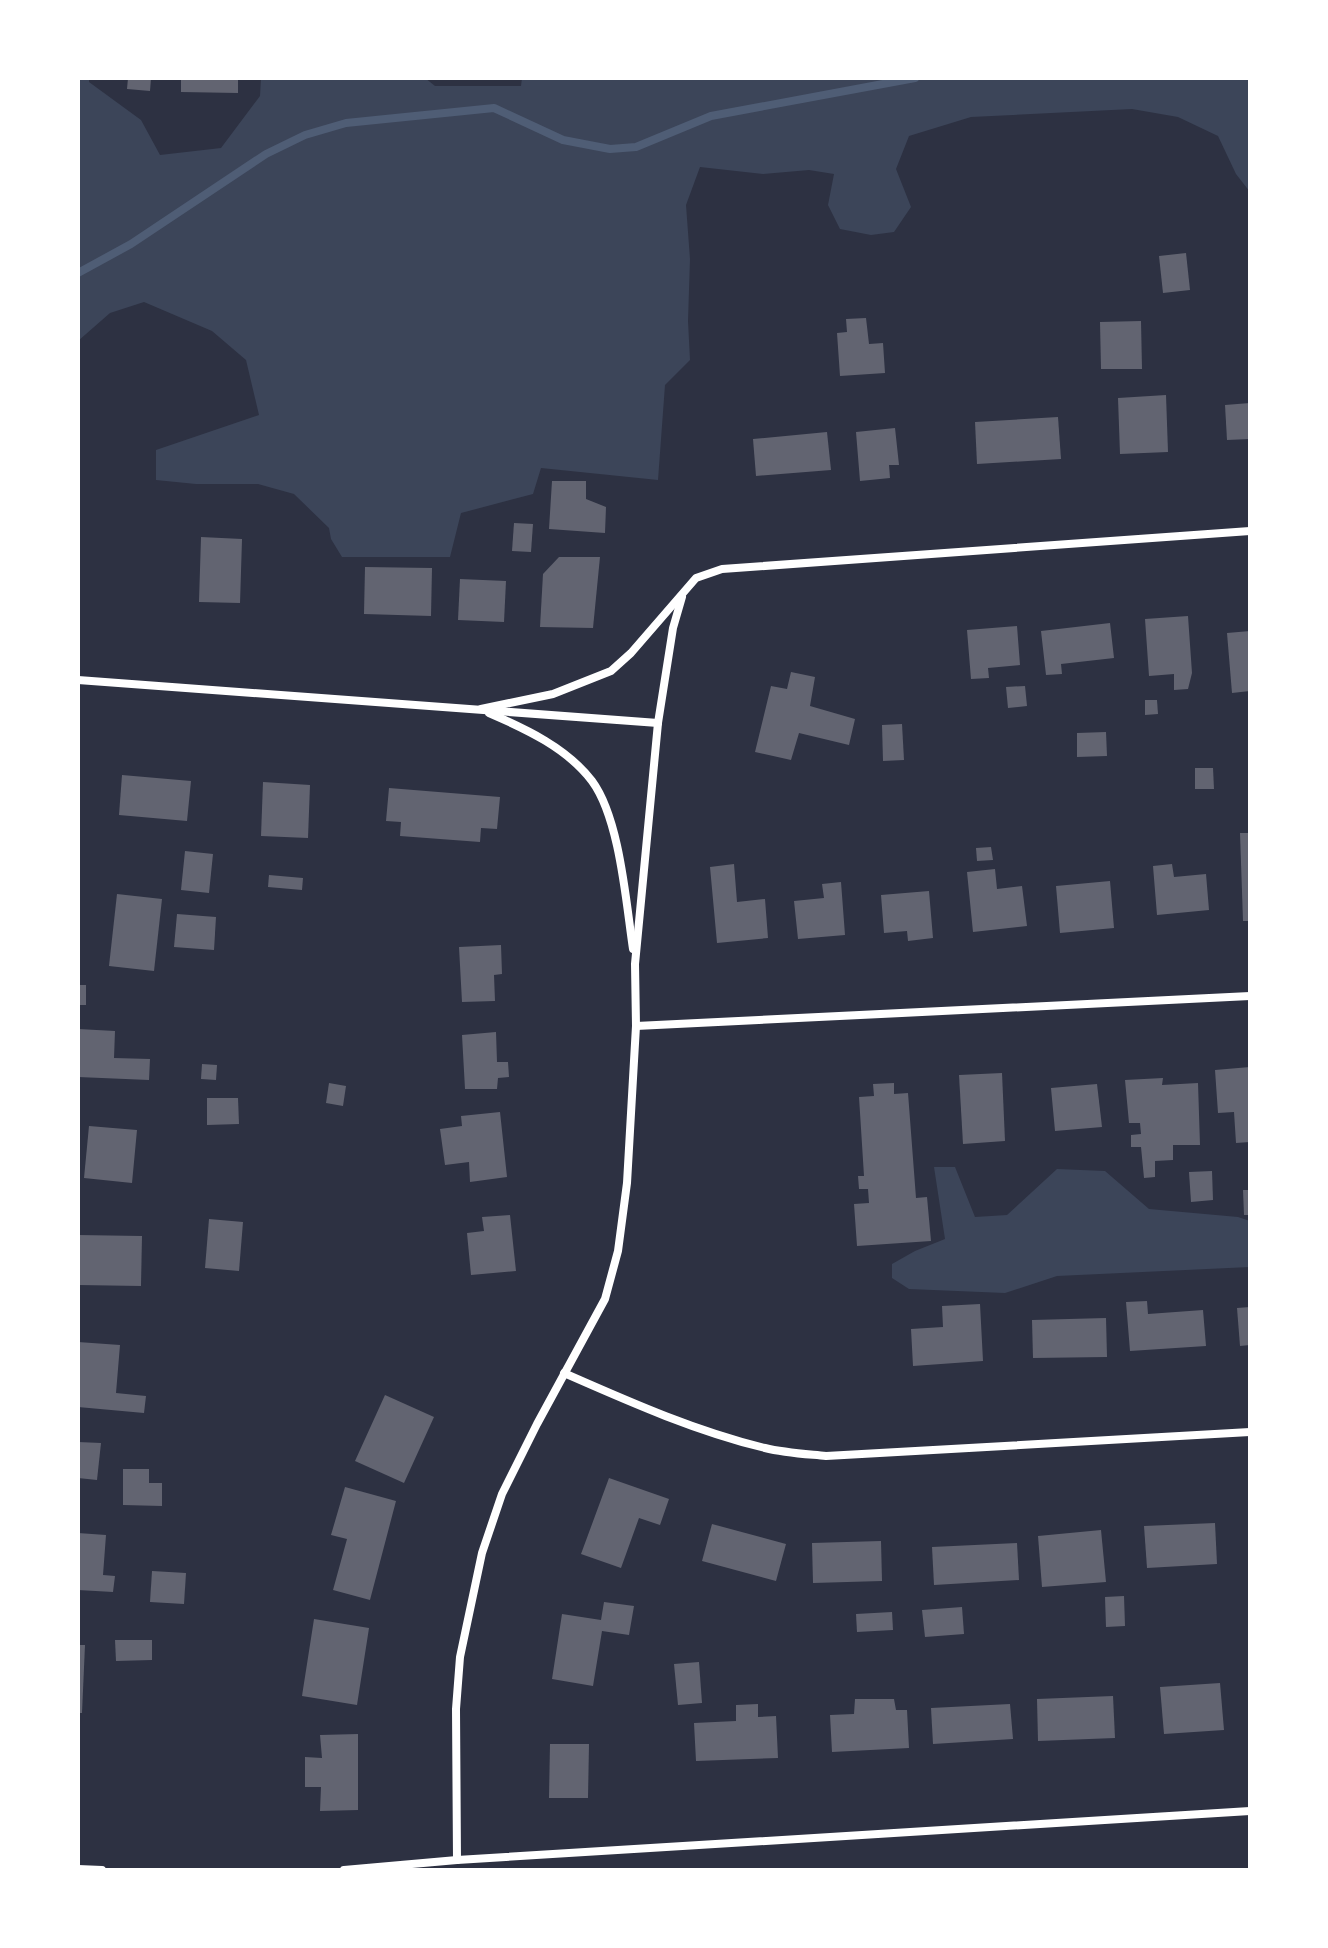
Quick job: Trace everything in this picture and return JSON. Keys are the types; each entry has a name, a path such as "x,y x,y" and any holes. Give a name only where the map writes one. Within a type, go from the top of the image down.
{"street":[{"path":"481,709 553,694 611,671 631,653 696,578 722,569 1250,531"},
{"path":"457,1860 456,1709 460,1657 482,1553 502,1494 605,1299 618,1251 627,1183 636,1026 635,964 658,723 673,628 682,597"},
{"path":"78,680 658,723"},
{"path":"481,709 546,740 592,782 604,805 612,831 635,964"},
{"path":"636,1026 1250,996"},
{"path":"564,1373 649,1411 709,1432 768,1449 826,1456 1250,1432"},
{"path":"344,1870 457,1860 1250,1811"},
{"path":"78,1869 102,1870"}],"shaded area":[{"path":"78,78 89,78 89,82 141,120 160,155 221,148 260,96 261,78 425,78 435,86 521,86 522,78 1250,78 1250,192 1236,174 1218,136 1178,117 1132,109 971,117 909,136 896,169 911,207 894,232 871,235 840,229 828,205 834,174 809,170 763,174 700,167 686,205 690,259 690,360 665,385 658,480 541,468 533,494 461,513 450,557 342,557 331,539 329,528 294,494 258,484 196,484 156,480 156,450 259,415 246,360 212,331 144,302 110,313 78,341"},
{"path":"934,1167 955,1167 975,1217 1007,1215 1057,1169 1105,1171 1149,1209 1238,1217 1250,1221 1250,1267 1057,1276 1005,1293 909,1289 892,1278 892,1264 945,1239"}],"building":[{"path":"128,78 151,78 150,91 127,89"},
{"path":"181,78 238,78 238,93 181,92"},
{"path":"1186,253 1190,290 1163,293 1159,256"},
{"path":"866,318 869,344 883,343 885,373 840,376 837,333 847,332 846,319"},
{"path":"1141,321 1142,369 1101,369 1100,322"},
{"path":"1166,395 1168,452 1120,454 1118,398"},
{"path":"1250,403 1250,439 1227,440 1225,405"},
{"path":"1058,417 1061,459 977,464 975,422"},
{"path":"895,428 899,465 889,465 890,478 860,481 856,432"},
{"path":"827,432 831,470 756,476 753,439"},
{"path":"552,481 586,481 586,499 606,507 605,533 549,529"},
{"path":"514,523 533,524 531,552 512,551"},
{"path":"201,537 242,539 240,603 199,602"},
{"path":"559,557 600,557 593,628 540,627 543,574"},
{"path":"365,567 432,568 431,616 364,614"},
{"path":"460,579 506,581 504,622 458,620"},
{"path":"1188,616 1192,673 1188,689 1174,690 1174,674 1149,676 1145,619"},
{"path":"1110,623 1114,658 1061,664 1062,674 1046,675 1041,631"},
{"path":"1017,626 1020,665 988,668 989,678 971,679 967,630"},
{"path":"1250,631 1250,691 1232,693 1227,633"},
{"path":"791,672 815,677 810,706 855,719 849,745 799,733 791,760 755,752 771,686 787,689"},
{"path":"1025,686 1027,706 1008,708 1006,687"},
{"path":"1145,700 1157,700 1158,714 1145,715"},
{"path":"902,724 904,760 883,761 882,725"},
{"path":"1106,732 1107,756 1077,757 1077,733"},
{"path":"1195,768 1213,768 1214,789 1195,789"},
{"path":"122,775 191,781 187,821 119,815"},
{"path":"263,782 310,785 308,838 261,836"},
{"path":"389,788 500,797 497,829 481,828 480,842 400,836 401,822 386,821"},
{"path":"1240,833 1250,833 1250,921 1243,921"},
{"path":"991,847 993,860 977,861 976,848"},
{"path":"185,851 213,854 209,893 181,890"},
{"path":"734,864 737,902 765,899 768,938 717,943 710,867"},
{"path":"1172,864 1174,877 1206,874 1209,910 1157,915 1153,866"},
{"path":"995,869 997,889 1022,886 1027,926 973,932 967,872"},
{"path":"269,875 303,878 302,890 268,887"},
{"path":"1110,881 1114,928 1060,933 1056,886"},
{"path":"841,882 845,935 798,939 794,901 824,898 822,884"},
{"path":"929,891 933,938 908,941 907,931 884,933 881,895"},
{"path":"117,894 162,899 154,971 109,966"},
{"path":"177,914 216,917 214,950 174,947"},
{"path":"501,945 502,974 494,975 495,1001 462,1002 459,947"},
{"path":"78,985 86,985 86,1005 78,1005"},
{"path":"78,1029 115,1031 114,1058 150,1059 149,1080 78,1077"},
{"path":"496,1032 497,1062 508,1062 509,1077 498,1078 497,1089 465,1089 462,1035"},
{"path":"202,1064 217,1065 216,1080 201,1079"},
{"path":"1250,1067 1250,1142 1236,1143 1234,1112 1218,1113 1215,1070"},
{"path":"1002,1073 1005,1141 963,1144 959,1075"},
{"path":"1163,1078 1162,1085 1198,1083 1200,1145 1173,1145 1173,1160 1155,1161 1155,1177 1144,1178 1141,1147 1131,1147 1131,1135 1141,1134 1140,1123 1129,1123 1125,1080"},
{"path":"329,1083 346,1086 343,1106 326,1103"},
{"path":"894,1083 894,1094 908,1093 916,1198 927,1197 931,1241 857,1246 854,1204 869,1203 868,1189 859,1189 858,1176 864,1176 859,1097 874,1096 873,1084"},
{"path":"1097,1084 1102,1127 1055,1131 1051,1088"},
{"path":"207,1098 238,1098 239,1124 207,1125"},
{"path":"500,1112 507,1177 470,1182 469,1162 445,1165 440,1129 462,1126 461,1116"},
{"path":"89,1126 137,1130 132,1183 84,1178"},
{"path":"1212,1171 1213,1200 1191,1202 1189,1172"},
{"path":"1243,1190 1250,1190 1250,1215 1244,1215"},
{"path":"510,1215 516,1271 471,1275 467,1233 484,1231 482,1217"},
{"path":"209,1219 243,1222 239,1271 205,1268"},
{"path":"78,1235 142,1236 141,1286 78,1285"},
{"path":"1147,1301 1148,1314 1203,1310 1206,1346 1130,1351 1126,1302"},
{"path":"980,1304 983,1361 913,1366 911,1329 943,1327 942,1306"},
{"path":"1250,1307 1250,1345 1240,1346 1237,1308"},
{"path":"1106,1318 1107,1357 1033,1358 1032,1320"},
{"path":"78,1342 120,1345 116,1393 146,1396 144,1413 78,1407"},
{"path":"385,1395 434,1417 404,1483 355,1461"},
{"path":"78,1442 101,1443 97,1480 78,1478"},
{"path":"123,1469 149,1469 149,1483 162,1483 162,1506 123,1505"},
{"path":"609,1478 669,1499 660,1525 639,1518 621,1568 581,1554"},
{"path":"345,1487 396,1501 370,1600 333,1590 347,1539 331,1535"},
{"path":"1215,1523 1217,1564 1147,1568 1144,1526"},
{"path":"712,1524 786,1544 776,1581 702,1561"},
{"path":"1101,1530 1106,1582 1042,1587 1038,1536"},
{"path":"78,1533 106,1535 103,1575 115,1576 113,1592 78,1590"},
{"path":"881,1541 882,1581 813,1583 812,1543"},
{"path":"1017,1543 1019,1580 934,1585 932,1547"},
{"path":"152,1571 186,1573 184,1604 150,1602"},
{"path":"1124,1596 1125,1626 1106,1627 1105,1597"},
{"path":"604,1602 634,1606 629,1635 602,1631 593,1686 552,1679 562,1614 601,1620"},
{"path":"962,1607 964,1634 925,1637 922,1610"},
{"path":"892,1612 893,1630 857,1632 856,1614"},
{"path":"314,1619 369,1628 357,1705 302,1696"},
{"path":"115,1640 152,1640 152,1660 116,1661"},
{"path":"78,1645 85,1645 82,1713 78,1713"},
{"path":"699,1662 702,1703 678,1705 674,1664"},
{"path":"1220,1683 1224,1730 1164,1734 1160,1687"},
{"path":"1113,1696 1115,1738 1038,1741 1037,1699"},
{"path":"855,1699 894,1699 896,1710 907,1710 909,1748 832,1752 830,1715 854,1714"},
{"path":"758,1704 758,1717 776,1716 778,1758 696,1761 694,1723 736,1721 736,1705"},
{"path":"1010,1704 1013,1739 933,1744 931,1708"},
{"path":"358,1734 358,1810 320,1811 321,1787 305,1787 305,1757 322,1758 320,1735"},
{"path":"550,1744 589,1744 588,1798 549,1798"}],"waterway":[{"path":"78,273 131,244 266,154 305,135 346,123 494,108 563,140 610,149 636,147 711,116 915,78"}]}
